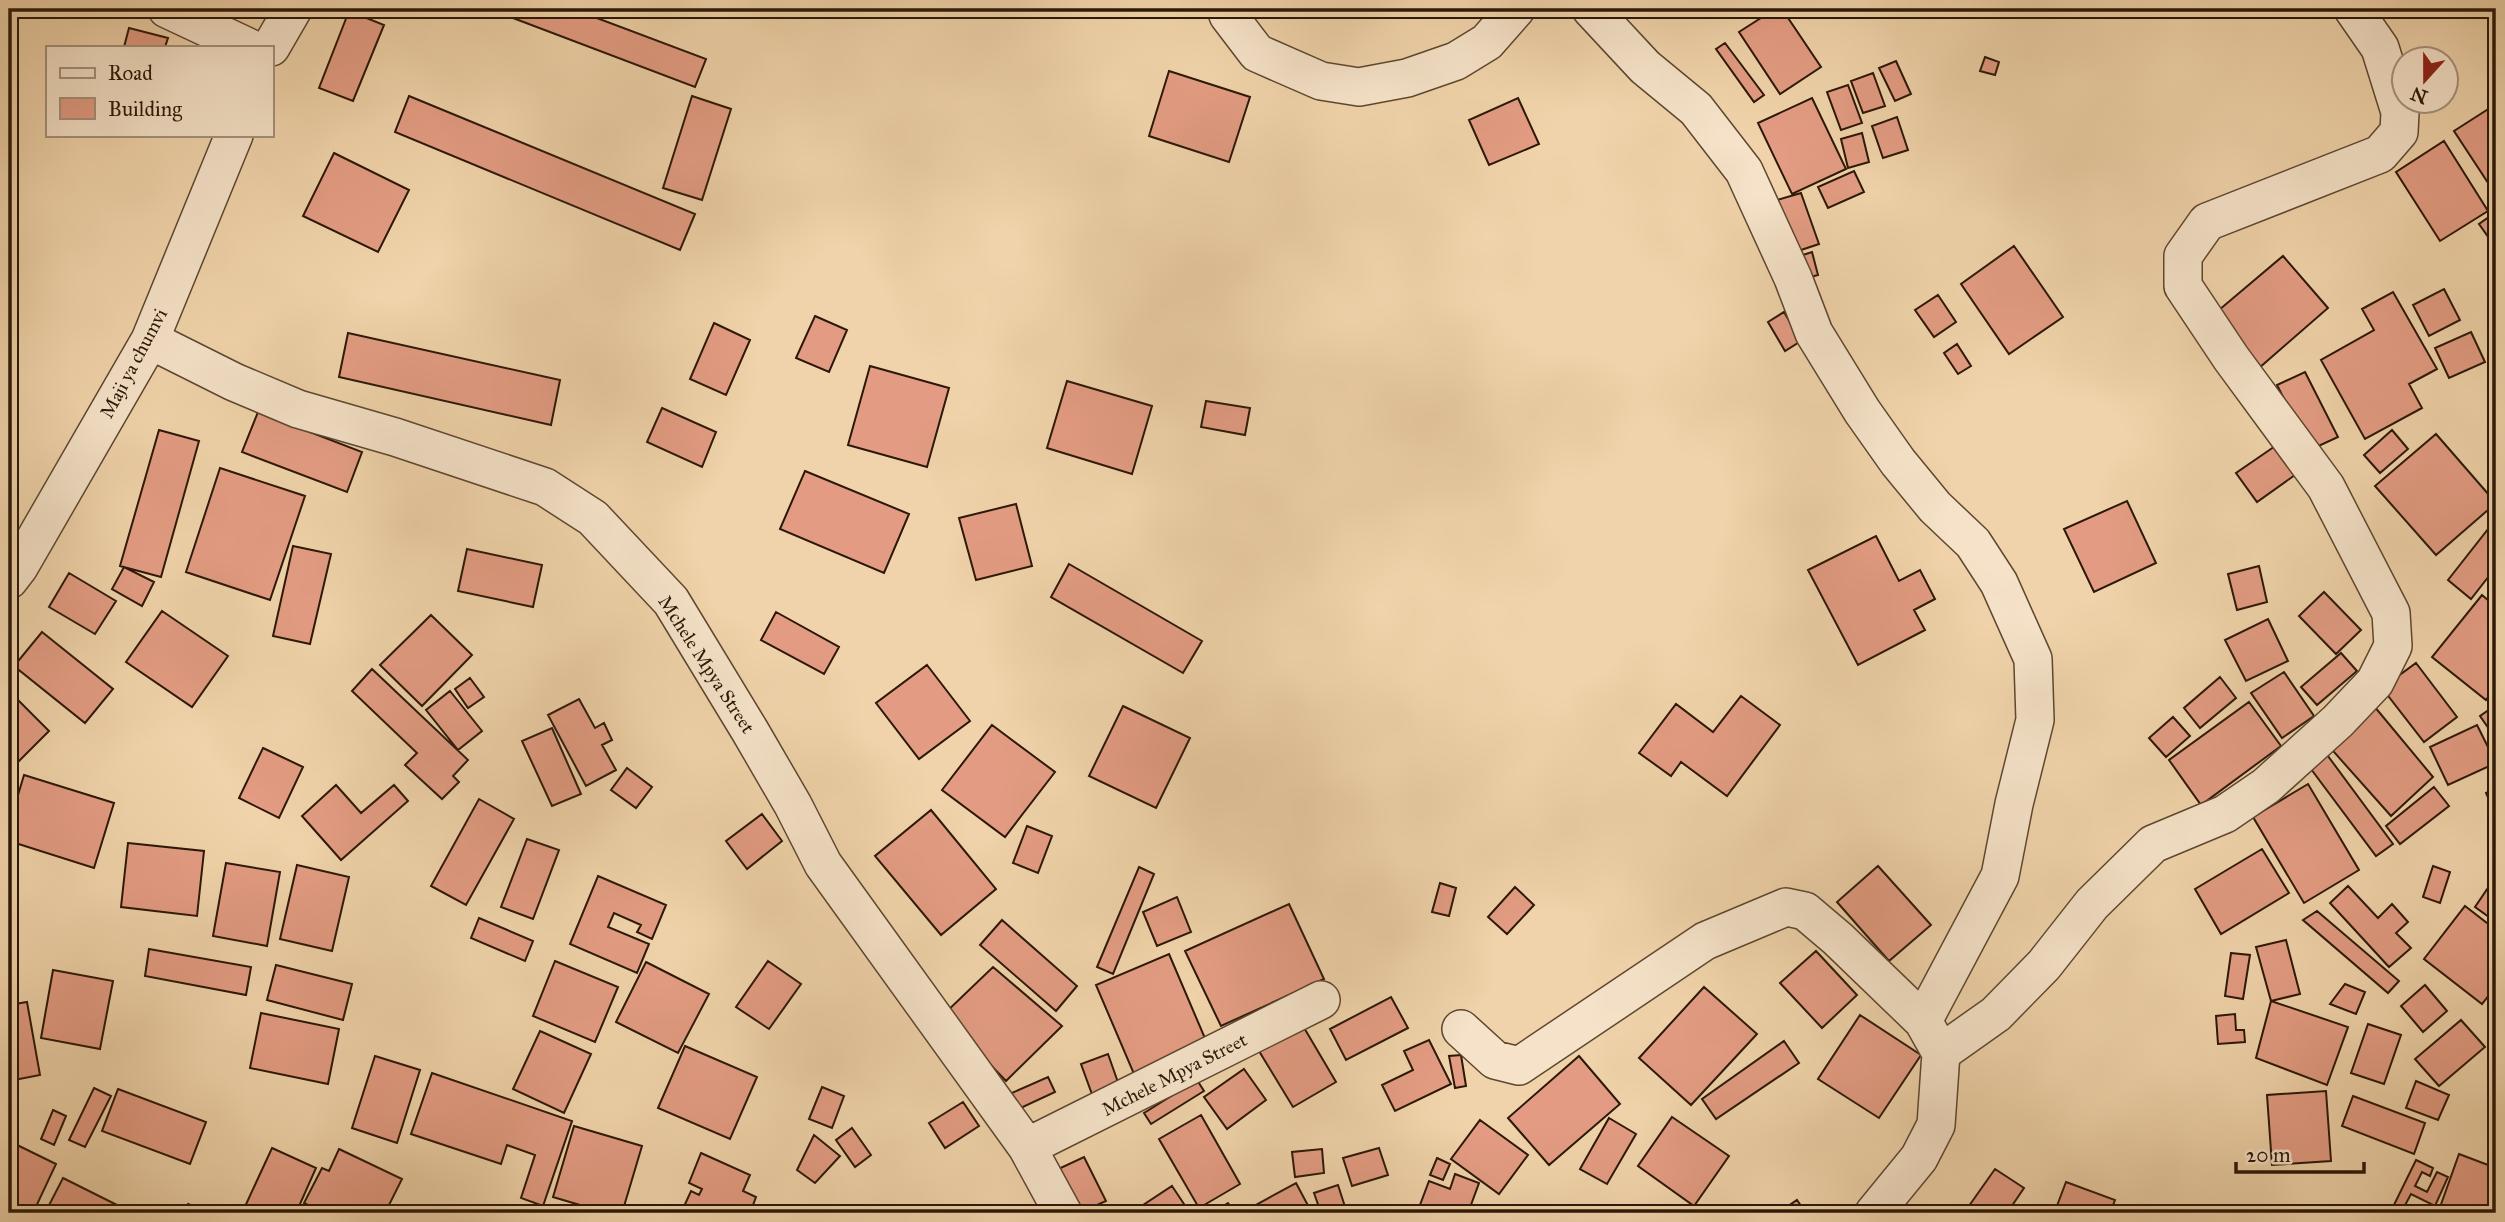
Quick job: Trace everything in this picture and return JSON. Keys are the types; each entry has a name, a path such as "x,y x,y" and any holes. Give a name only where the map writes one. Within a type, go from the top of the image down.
{"street":[{"path":"167,9 246,46"},
{"path":"272,46 293,9"},
{"path":"1226,9 1257,53 1321,81 1359,87 1407,78 1456,61 1486,42 1516,9"},
{"path":"1591,9 1646,67 1696,109 1744,171 1793,278 1814,333 1898,462 1935,507 1973,543 1999,583 2033,659 2035,720 2014,804 2000,876 1923,1021"},
{"path":"1941,1053 1996,1013 2044,965 2092,904 2152,844 2225,814 2266,786 2338,721 2375,682 2393,646 2391,613 2326,487 2231,358 2183,286 2183,256 2207,222 2380,154 2399,132 2400,112 2380,48 2353,9"},
{"name":"Maji ya chumvi","path":"9,580 150,340 234,136"},
{"name":"Mchele Mpya Street","path":"150,340 234,382 298,409 395,437 545,487 593,518 671,601 793,805 823,864 1027,1147 1063,1213"},
{"path":"1461,1029 1495,1060 1519,1066 1705,941 1786,907 1805,911 1839,939 1923,1021 1941,1053 1936,1125 1919,1158 1874,1213"},
{"name":"Mchele Mpya Street","path":"1027,1147 1321,1000"}],"building":[{"path":"489,9 573,9 706,59 695,87"},
{"path":"886,9 922,9 922,12"},
{"path":"1775,9 1782,9 1821,67 1780,94 1739,32"},
{"path":"349,11 384,25 353,101 319,88"},
{"path":"129,28 168,38 165,46 124,46"},
{"path":"1725,43 1764,95 1754,102 1716,49"},
{"path":"1985,57 1999,62 1995,75 1980,71"},
{"path":"1896,61 1911,94 1895,101 1879,68"},
{"path":"1169,71 1250,97 1229,162 1149,136"},
{"path":"1873,73 1885,106 1863,113 1851,81"},
{"path":"1848,85 1862,123 1841,130 1827,92"},
{"path":"409,96 695,214 680,250 395,132"},
{"path":"692,96 731,109 702,200 663,188"},
{"path":"1518,98 1539,144 1489,165 1469,120"},
{"path":"1812,98 1846,169 1792,194 1758,123"},
{"path":"2493,106 2496,110 2494,192 2454,131"},
{"path":"1897,117 1908,150 1883,158 1872,126"},
{"path":"1862,133 1869,162 1848,168 1841,139"},
{"path":"2444,141 2488,211 2440,241 2396,172"},
{"path":"334,153 409,190 378,252 303,216"},
{"path":"1854,171 1864,192 1828,208 1818,187"},
{"path":"1801,193 1819,244 1792,253 1774,201"},
{"path":"2496,212 2496,248 2479,224"},
{"path":"2014,246 2063,317 2009,354 1961,284"},
{"path":"1812,252 1818,275 1807,278 1800,256"},
{"path":"2283,256 2328,308 2259,368 2213,315"},
{"path":"2444,289 2460,320 2429,336 2413,305"},
{"path":"2393,292 2437,369 2409,384 2422,408 2365,439 2321,360 2374,330 2362,309"},
{"path":"1938,295 1956,322 1934,337 1915,310"},
{"path":"1784,312 1801,341 1785,351 1768,322"},
{"path":"815,316 847,330 829,372 796,358"},
{"path":"714,323 750,340 726,395 690,379"},
{"path":"2471,332 2485,362 2449,378 2435,348"},
{"path":"348,333 560,380 551,425 339,377"},
{"path":"1957,344 1971,366 1958,374 1944,353"},
{"path":"870,366 949,388 927,467 848,445"},
{"path":"2305,372 2338,437 2310,450 2277,385"},
{"path":"1067,381 1152,406 1132,474 1047,448"},
{"path":"1206,401 1250,408 1245,435 1201,427"},
{"path":"662,408 716,432 702,467 647,442"},
{"path":"258,412 362,452 347,492 242,452"},
{"path":"159,430 199,441 161,577 120,566"},
{"path":"2392,430 2408,449 2380,473 2364,455"},
{"path":"2436,434 2496,503 2436,555 2375,486"},
{"path":"2281,442 2302,470 2257,502 2236,473"},
{"path":"220,468 305,496 270,600 186,572"},
{"path":"805,471 909,514 884,573 780,529"},
{"path":"2127,501 2156,563 2094,592 2064,529"},
{"path":"1016,504 1032,566 976,580 959,518"},
{"path":"2496,519 2496,567 2471,599 2448,580"},
{"path":"1876,536 1899,581 1920,570 1935,599 1914,610 1925,630 1858,665 1808,570"},
{"path":"293,546 331,554 310,644 273,636"},
{"path":"467,549 542,565 533,607 458,591"},
{"path":"1069,564 1202,641 1183,673 1051,597"},
{"path":"2259,566 2267,602 2237,610 2228,574"},
{"path":"124,567 154,582 142,606 112,589"},
{"path":"69,573 116,601 95,634 49,607"},
{"path":"2324,592 2361,630 2336,654 2299,616"},
{"path":"2482,595 2496,607 2496,688 2486,700 2432,657"},
{"path":"162,611 228,656 192,707 126,662"},
{"path":"776,612 839,647 824,674 761,640"},
{"path":"431,615 472,655 422,706 380,665"},
{"path":"2268,619 2288,661 2246,681 2225,640"},
{"path":"42,632 113,689 85,723 14,666"},
{"path":"2341,653 2357,671 2317,705 2301,687"},
{"path":"2416,663 2457,717 2424,742 2382,688"},
{"path":"927,665 970,721 919,759 876,703"},
{"path":"372,669 468,760 453,776 459,782 442,799 405,765 417,753 352,691"},
{"path":"2284,672 2314,716 2282,738 2251,693"},
{"path":"2220,677 2236,698 2200,728 2184,708"},
{"path":"470,678 484,697 468,708 455,689"},
{"path":"9,691 49,731 15,765 9,759"},
{"path":"450,691 482,731 458,750 426,710"},
{"path":"1741,696 1780,725 1727,796 1681,762 1671,776 1639,753 1676,704 1713,732"},
{"path":"579,699 595,728 604,723 612,740 602,745 616,770 586,786 548,715"},
{"path":"2249,702 2281,746 2201,805 2169,760"},
{"path":"2496,705 2496,739 2480,716"},
{"path":"1123,706 1190,738 1156,808 1089,776"},
{"path":"2374,706 2433,777 2391,816 2326,743"},
{"path":"2173,717 2190,736 2166,757 2149,738"},
{"path":"992,725 1055,772 1005,837 942,790"},
{"path":"2477,725 2496,763 2448,785 2430,747"},
{"path":"552,728 581,794 552,806 522,741"},
{"path":"263,748 303,767 279,818 239,798"},
{"path":"2325,752 2393,844 2376,856 2308,765"},
{"path":"627,768 652,787 636,808 611,790"},
{"path":"24,775 114,803 94,868 9,841 9,825"},
{"path":"2308,784 2359,870 2304,903 2253,817"},
{"path":"336,785 361,813 394,785 408,801 341,860 302,816"},
{"path":"2434,787 2449,806 2400,844 2386,826"},
{"path":"2496,788 2496,815 2486,793"},
{"path":"479,799 514,819 466,905 431,886"},
{"path":"931,810 996,889 941,935 875,856"},
{"path":"762,814 782,841 747,869 726,841"},
{"path":"1027,826 1052,836 1038,873 1013,863"},
{"path":"527,839 559,850 533,919 501,907"},
{"path":"128,843 204,851 197,916 121,907"},
{"path":"2262,849 2289,893 2221,934 2195,889"},
{"path":"226,863 280,872 267,946 213,936"},
{"path":"297,865 349,877 332,951 280,939"},
{"path":"1878,866 1931,925 1889,961 1837,902"},
{"path":"2433,866 2450,872 2440,903 2423,897"},
{"path":"1139,867 1154,874 1113,974 1097,967"},
{"path":"598,876 666,905 652,939 637,932 641,925 614,913 608,927 649,944 637,973 570,944"},
{"path":"2496,876 2496,922 2475,907"},
{"path":"1440,883 1456,888 1449,916 1432,912"},
{"path":"2348,886 2378,918 2392,904 2408,922 2396,933 2411,948 2389,967 2330,903"},
{"path":"1515,887 1534,905 1507,934 1488,917"},
{"path":"1177,897 1191,932 1157,946 1143,912"},
{"path":"1289,904 1324,979 1221,1026 1185,951"},
{"path":"2465,906 2496,930 2496,986 2482,1004 2424,959"},
{"path":"2317,911 2399,981 2388,993 2303,920"},
{"path":"479,918 533,941 525,961 471,938"},
{"path":"1002,920 1077,986 1056,1011 980,945"},
{"path":"2286,940 2300,994 2271,1001 2256,947"},
{"path":"149,949 251,967 246,995 145,976"},
{"path":"1816,951 1857,995 1822,1028 1780,983"},
{"path":"2231,953 2250,955 2243,999 2225,996"},
{"path":"1169,954 1207,1043 1134,1074 1096,985"},
{"path":"555,961 618,987 595,1042 533,1016"},
{"path":"768,961 801,984 769,1029 736,1007"},
{"path":"646,962 709,994 678,1053 616,1022"},
{"path":"276,965 352,984 343,1020 267,1000"},
{"path":"993,967 1062,1026 1006,1081 943,1015"},
{"path":"53,970 113,981 100,1049 41,1038"},
{"path":"2345,984 2365,992 2356,1014 2330,1004"},
{"path":"2425,985 2447,1011 2423,1032 2401,1006"},
{"path":"1704,987 1757,1034 1691,1105 1639,1058"},
{"path":"1391,997 1408,1028 1346,1060 1330,1029"},
{"path":"2271,1001 2348,1027 2327,1085 2256,1058"},
{"path":"27,1002 40,1075 9,1081 9,1005"},
{"path":"261,1013 339,1029 328,1084 250,1068"},
{"path":"2235,1014 2236,1030 2244,1030 2245,1042 2218,1044 2216,1016"},
{"path":"1860,1015 1921,1055 1879,1118 1818,1079"},
{"path":"2461,1020 2485,1047 2439,1086 2415,1059"},
{"path":"2368,1024 2401,1035 2384,1084 2351,1073"},
{"path":"1303,1026 1336,1082 1293,1107 1259,1051"},
{"path":"540,1031 591,1054 564,1113 513,1089"},
{"path":"1429,1040 1451,1084 1395,1111 1382,1085 1413,1070 1404,1051"},
{"path":"1784,1041 1799,1063 1716,1119 1702,1099"},
{"path":"685,1046 757,1077 730,1139 658,1108"},
{"path":"1108,1054 1120,1088 1093,1097 1081,1064"},
{"path":"1461,1055 1466,1086 1455,1088 1449,1056"},
{"path":"375,1056 420,1070 397,1143 352,1128"},
{"path":"1579,1056 1620,1104 1549,1165 1508,1118"},
{"path":"1244,1069 1266,1100 1227,1129 1204,1097"},
{"path":"432,1073 572,1121 543,1206 521,1198 535,1155 507,1145 501,1164 411,1134"},
{"path":"1048,1077 1055,1092 1012,1112 1005,1096"},
{"path":"1197,1080 1204,1091 1151,1124 1144,1113"},
{"path":"2416,1081 2449,1095 2438,1120 2406,1108"},
{"path":"822,1087 844,1096 832,1128 809,1119"},
{"path":"94,1088 111,1096 85,1147 69,1140"},
{"path":"118,1089 206,1122 190,1164 102,1131"},
{"path":"2326,1091 2331,1161 2272,1165 2267,1095"},
{"path":"2353,1096 2425,1123 2414,1154 2342,1126"},
{"path":"963,1102 979,1126 945,1148 929,1123"},
{"path":"53,1110 66,1116 54,1145 41,1139"},
{"path":"1201,1115 1240,1184 1199,1208 1159,1139"},
{"path":"1672,1117 1729,1156 1694,1206 1638,1166"},
{"path":"1609,1118 1636,1134 1607,1184 1580,1169"},
{"path":"1480,1120 1528,1155 1499,1194 1451,1159"},
{"path":"574,1126 642,1146 622,1213 607,1213 553,1197"},
{"path":"852,1128 871,1155 855,1167 836,1140"},
{"path":"814,1135 840,1156 815,1183 797,1170"},
{"path":"9,1141 56,1164 33,1213 9,1213"},
{"path":"272,1148 316,1168 296,1213 242,1213"},
{"path":"1379,1148 1388,1175 1352,1186 1343,1158"},
{"path":"339,1149 402,1179 385,1213 309,1213 312,1207 304,1203 322,1168 329,1171"},
{"path":"1322,1149 1324,1173 1295,1177 1292,1152"},
{"path":"701,1153 750,1175 743,1191 756,1197 750,1213 681,1213 691,1191 699,1195 702,1189 689,1183"},
{"path":"2459,1154 2496,1168 2496,1213 2450,1213 2439,1210"},
{"path":"1084,1157 1106,1201 1079,1213 1052,1172"},
{"path":"1437,1158 1450,1164 1443,1180 1430,1175"},
{"path":"2416,1160 2433,1168 2430,1176 2422,1172 2415,1186 2427,1192 2437,1172 2448,1177 2435,1206 2411,1194 2403,1209 2413,1213 2390,1213"},
{"path":"1995,1169 2024,1188 2007,1213 1964,1213"},
{"path":"1455,1174 1479,1183 1468,1213 1417,1213 1429,1181 1450,1189"},
{"path":"63,1178 133,1213 45,1213"},
{"path":"2066,1182 2115,1200 2110,1213 2055,1211"},
{"path":"1296,1183 1312,1213 1243,1212"},
{"path":"1338,1185 1347,1213 1321,1213 1314,1193"},
{"path":"1172,1186 1188,1210 1182,1213 1131,1213"},
{"path":"1797,1200 1806,1213 1778,1213"},
{"path":"1228,1203 1235,1213 1212,1213"},
{"path":"188,1204 206,1211 206,1213 185,1213"},
{"path":"787,1206 805,1213 784,1213"}]}
